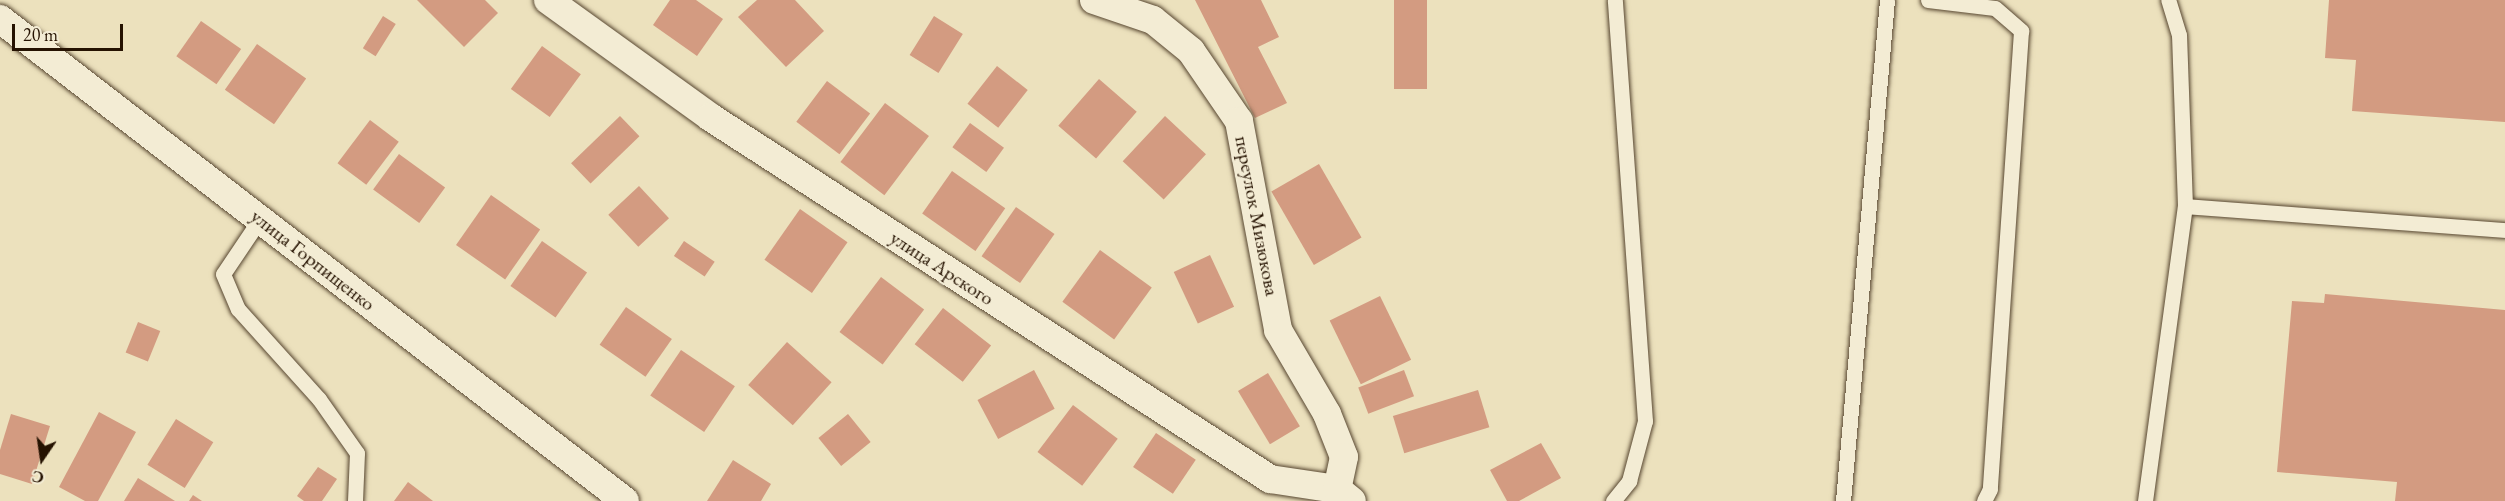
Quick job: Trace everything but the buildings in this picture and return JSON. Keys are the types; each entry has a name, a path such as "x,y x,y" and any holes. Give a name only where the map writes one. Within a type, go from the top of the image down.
{"street":[{"name":"улица Арского","path":"548,0 710,117 1264,490 1345,495"},
{"name":"переулок Мизюкова","path":"1094,0 1153,10 1191,51 1239,121 1278,330 1327,414 1344,457 1345,495"},
{"name":"улица Горпищенко","path":"0,20 625,501"}],"lane":[{"path":"1613,501 1629,481 1645,421 1615,0"},
{"path":"1843,501 1887,0"},
{"path":"1928,0 1995,8 2022,31 1990,489 1984,501"},
{"path":"2145,501 2185,206 2179,35 2168,0"},
{"path":"2185,206 2505,230"},
{"path":"260,219 223,274 238,309 319,399 357,453 355,501"}]}
